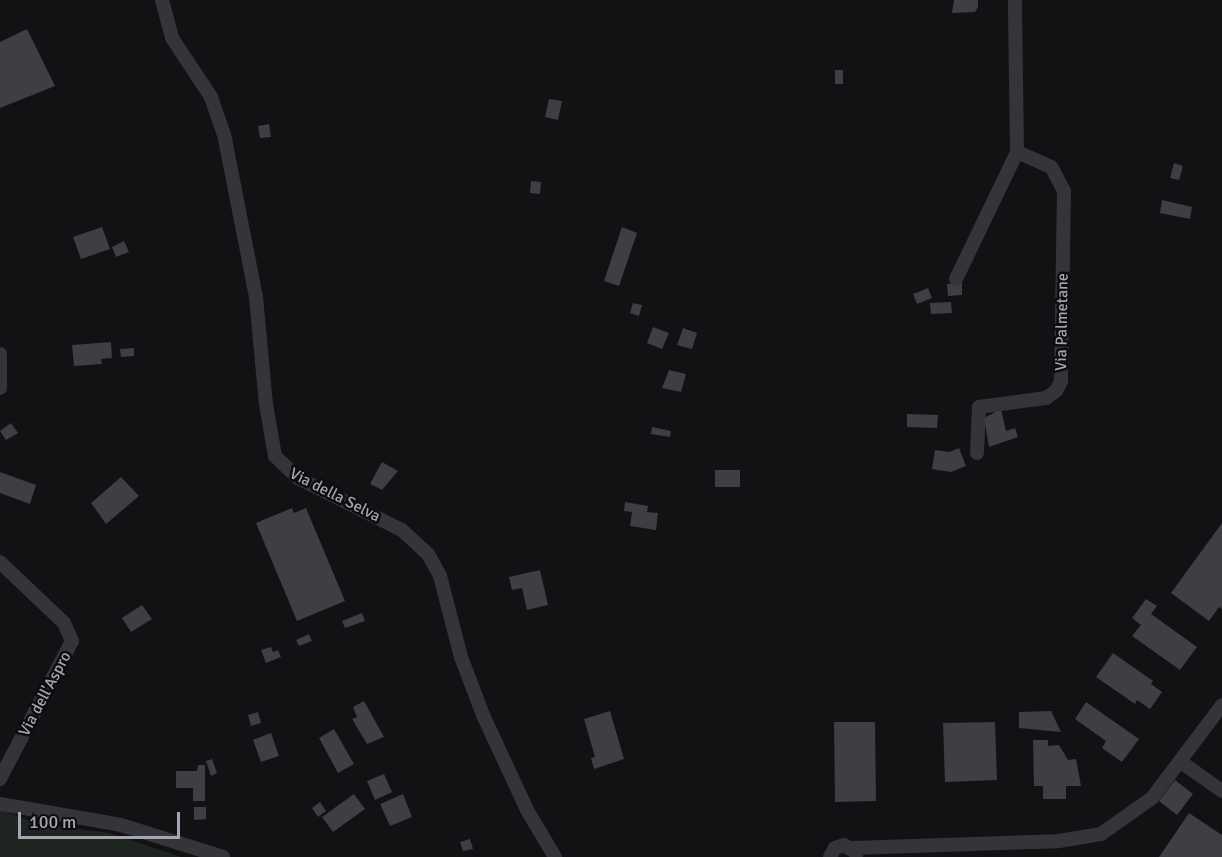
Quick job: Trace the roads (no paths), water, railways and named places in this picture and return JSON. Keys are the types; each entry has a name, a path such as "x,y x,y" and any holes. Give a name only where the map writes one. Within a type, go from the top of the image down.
{"street":[{"name":"Via della Selva","path":"162,0 172,38 211,97 225,134 255,287 275,456 298,478 402,530 428,554 440,576 462,661 483,715 527,810 555,857"},
{"path":"956,279 1017,152 1015,0"},
{"name":"Via Palmetane","path":"977,453 980,407 1046,398 1056,391 1061,381 1064,190 1051,167 1017,152"},
{"path":"0,354 0,388"},
{"name":"Via dell'Aspro","path":"0,562 66,625 72,641 0,779"},
{"path":"830,857 839,845 855,852 1087,838 1112,829 1138,810 1181,762 1222,705"},
{"path":"1181,762 1222,792"},
{"path":"0,804 111,822 223,857"}]}
